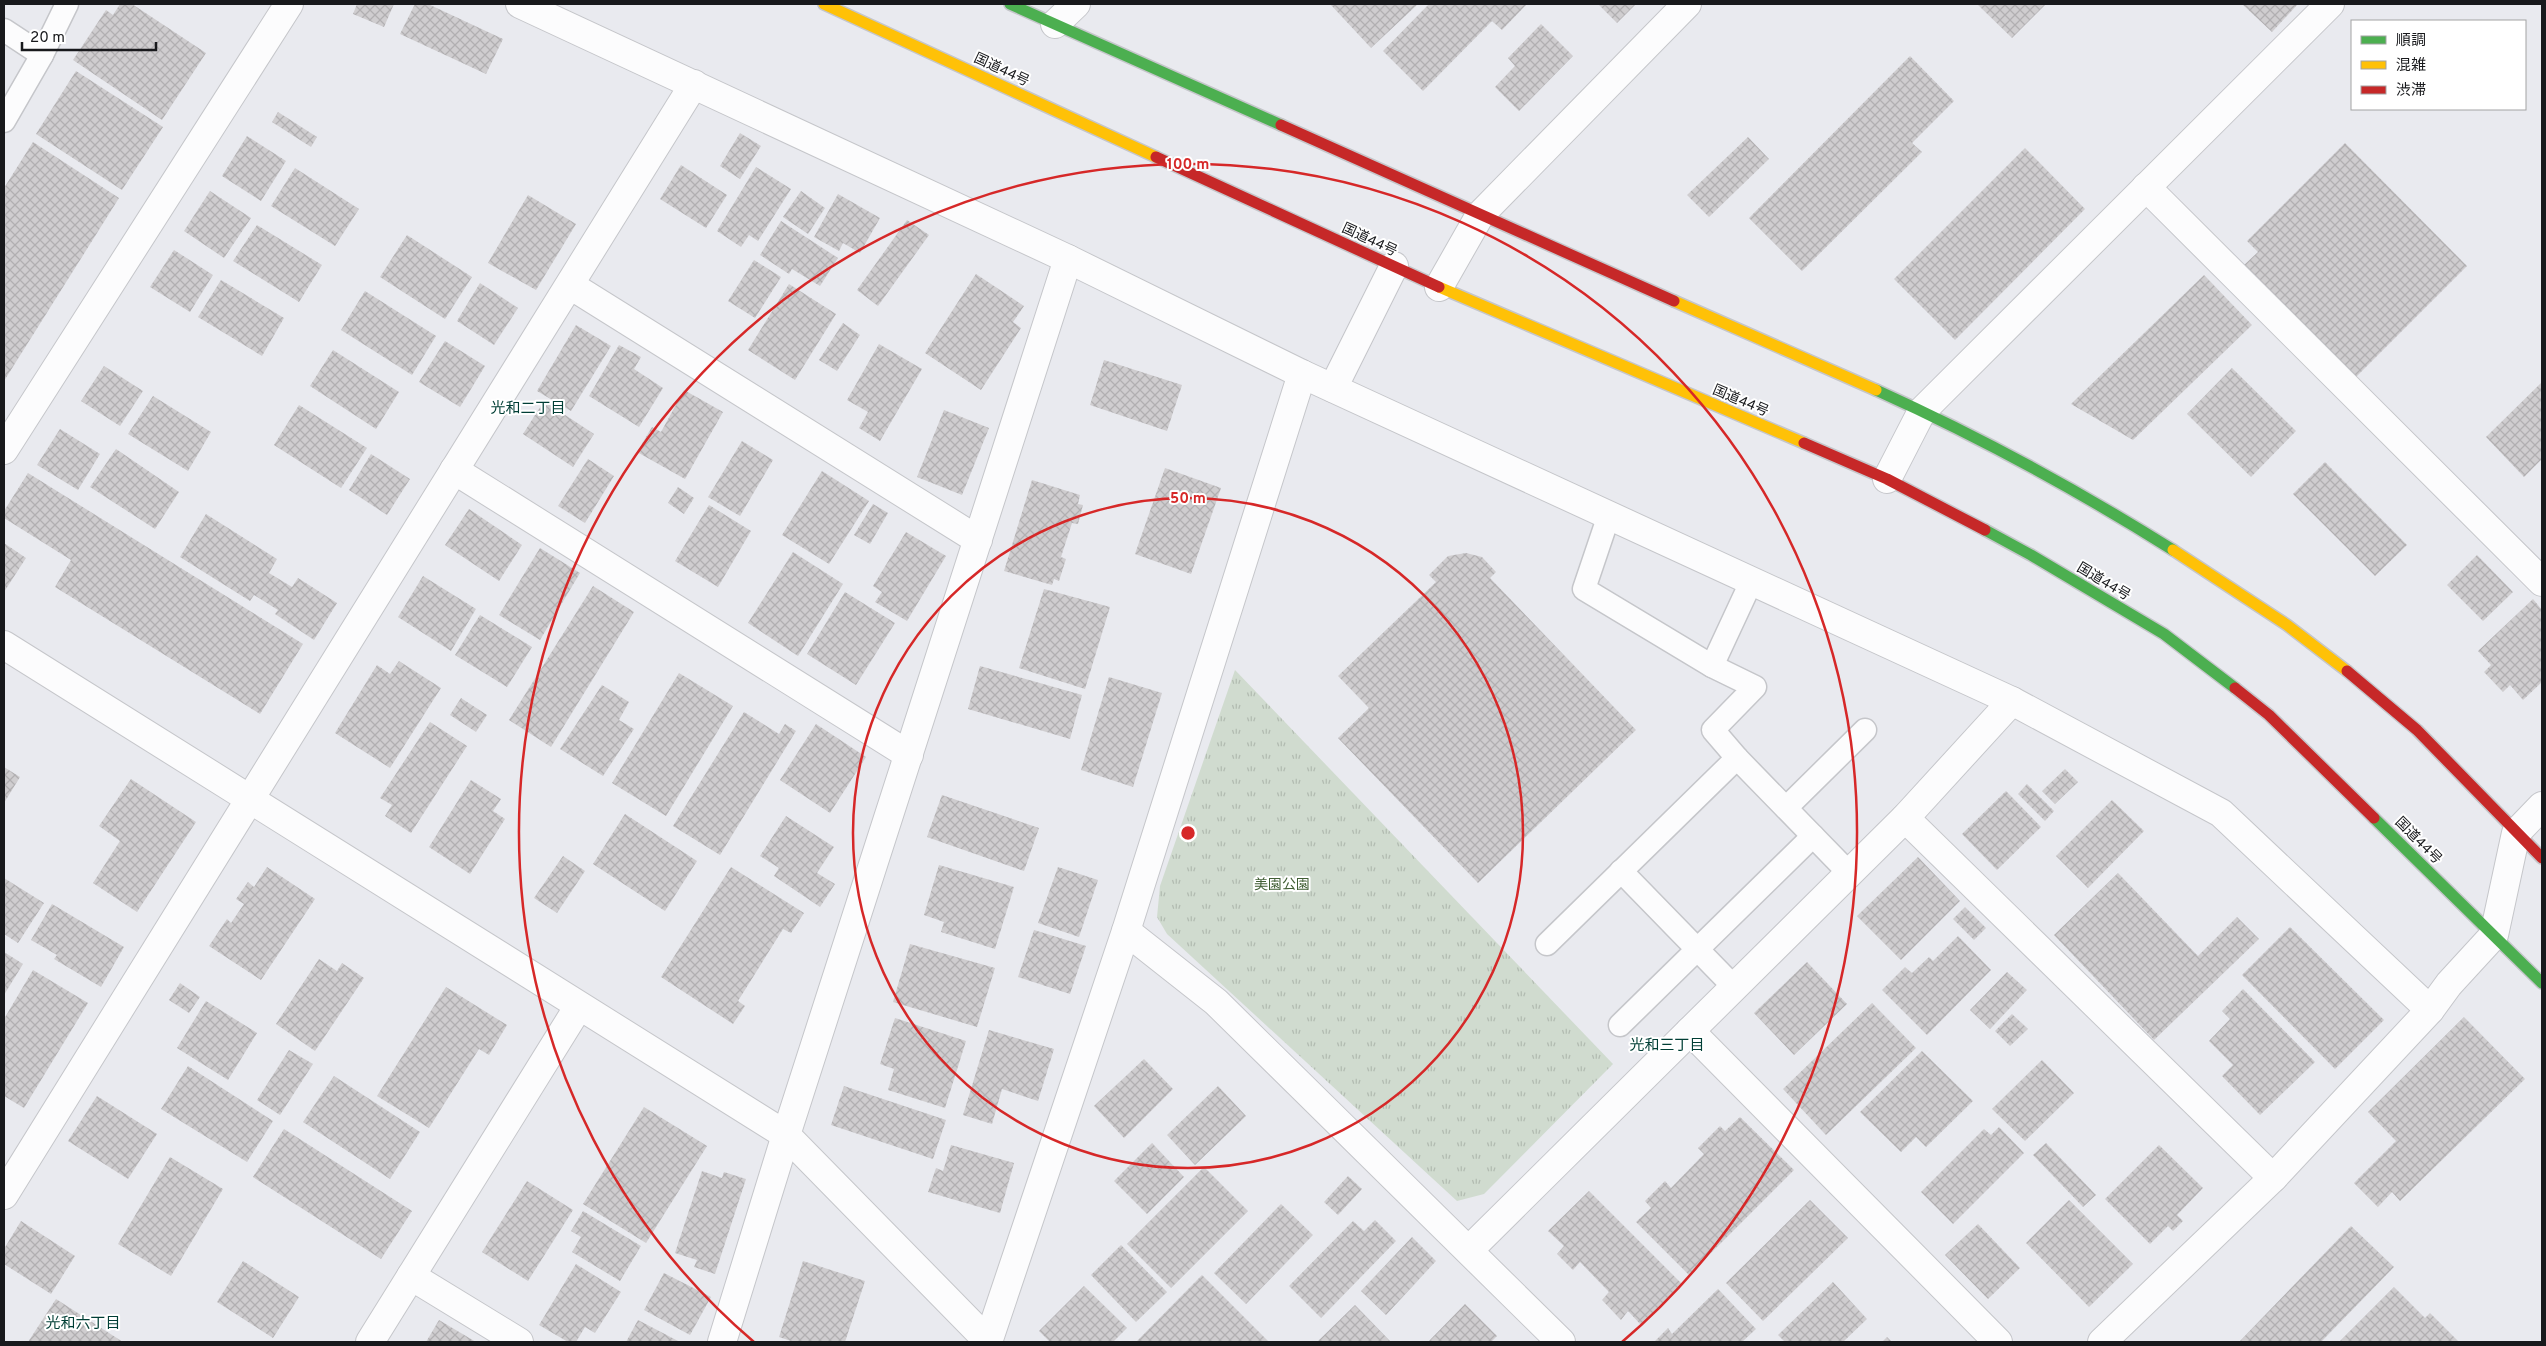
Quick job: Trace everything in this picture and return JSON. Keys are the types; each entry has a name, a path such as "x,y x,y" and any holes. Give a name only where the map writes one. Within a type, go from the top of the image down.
{"highway":[{"name":"国道44号","path":"824,4 1439,287 1887,479 2031,555 2164,634 2269,715 2542,983"},
{"path":"1010,4 1922,411 2077,493 2219,579 2316,647 2398,713 2542,858"}],"street":[{"path":"4,450 289,4"},
{"path":"520,4 1068,259 1302,374 1752,580 2012,702 2221,813 2430,1010"},
{"path":"1055,24 1076,4"},
{"path":"1439,287 1480,215 1687,4"},
{"path":"1887,479 1922,411 2330,4"},
{"path":"4,1195 694,84"},
{"path":"2146,187 2542,582"},
{"path":"722,1342 786,1135 1068,259"},
{"path":"1333,388 1394,266"},
{"path":"570,285 978,540"},
{"path":"4,645 786,1135 988,1342 1126,931 1302,374"},
{"path":"454,470 909,754"},
{"path":"1469,1250 1906,818 2012,702"},
{"path":"2114,1339 2273,1178 2430,1010 2449,984 2494,935 2516,833 2542,806"},
{"path":"1906,818 2273,1178"},
{"path":"1126,931 1216,1002 1561,1342"},
{"path":"370,1342 579,1006"},
{"path":"1690,1031 1998,1342"},
{"path":"411,1276 519,1342"}],"lane":[{"path":"4,121 42,55 66,4"},
{"path":"4,30 42,55"},
{"path":"1609,515 1584,589 1712,666 1755,687 1713,730 1737,758 1850,874"},
{"path":"1712,666 1752,580"},
{"path":"1786,808 1865,730"},
{"path":"1547,944 1737,758"},
{"path":"1620,1025 1813,836"},
{"path":"1622,871 1735,988"}],"green space":[{"name":"美園公園","path":"1235,670 1613,1064 1484,1194 1457,1201 1167,934 1157,917 1160,886"}],"building":[{"path":"120,4 132,4 206,53 162,120 73,60 106,10 113,15"},
{"path":"357,4 394,4 384,27 353,14"},
{"path":"415,4 428,4 503,39 486,74 400,34"},
{"path":"1330,4 1418,4 1371,48"},
{"path":"1429,4 1527,4 1502,30 1492,21 1423,91 1383,51"},
{"path":"1598,4 1636,4 1617,23"},
{"path":"1977,4 2046,4 2012,38"},
{"path":"2242,4 2298,4 2272,32"},
{"path":"1541,24 1573,56 1519,111 1495,87 1515,66 1508,58"},
{"path":"1910,56 1954,101 1912,143 1922,152 1802,271 1749,218"},
{"path":"76,71 163,127 122,190 36,134"},
{"path":"278,112 317,137 311,147 272,122"},
{"path":"740,133 761,146 740,179 720,166"},
{"path":"247,136 286,161 261,201 222,176"},
{"path":"1748,137 1769,159 1709,217 1687,195"},
{"path":"33,142 119,198 4,381 4,188"},
{"path":"2345,143 2467,266 2355,378 2244,265 2258,252 2247,241"},
{"path":"2025,148 2085,209 1955,340 1894,279"},
{"path":"681,165 727,195 706,228 660,199"},
{"path":"756,167 791,189 758,241 749,235 741,247 717,231"},
{"path":"295,168 359,209 335,246 271,206"},
{"path":"210,191 251,218 224,258 184,231"},
{"path":"801,191 825,208 808,234 783,217"},
{"path":"838,194 880,218 860,253 843,243 839,251 814,237"},
{"path":"528,195 576,224 536,290 488,263"},
{"path":"907,220 929,235 878,306 857,290"},
{"path":"781,221 838,258 820,286 792,269 789,274 760,255"},
{"path":"257,225 322,265 299,302 233,261"},
{"path":"407,235 472,277 445,319 380,277"},
{"path":"174,250 213,275 190,312 150,287"},
{"path":"754,260 781,277 755,318 728,301"},
{"path":"976,274 1024,306 1013,322 1021,328 981,390 925,353"},
{"path":"2204,275 2252,325 2133,440 2071,404"},
{"path":"221,280 284,318 262,356 198,317"},
{"path":"480,283 518,308 494,345 457,321"},
{"path":"789,284 836,314 795,380 748,350"},
{"path":"365,291 436,336 412,375 341,330"},
{"path":"843,323 860,335 837,371 819,360"},
{"path":"576,325 611,346 571,411 537,391"},
{"path":"445,341 485,366 460,407 419,382"},
{"path":"879,344 922,369 880,441 859,428 868,412 847,400"},
{"path":"619,345 641,357 634,369 663,388 639,427 589,396"},
{"path":"333,350 399,392 376,429 310,386"},
{"path":"1104,360 1182,385 1167,431 1090,405"},
{"path":"104,366 143,391 120,426 81,401"},
{"path":"2232,368 2296,431 2251,477 2187,414"},
{"path":"2542,382 2542,459 2524,477 2486,437"},
{"path":"684,390 723,412 685,479 637,452 652,427 661,432"},
{"path":"153,396 211,432 188,471 128,434"},
{"path":"544,401 594,434 573,467 523,434"},
{"path":"299,405 367,448 341,488 274,445"},
{"path":"944,410 989,428 962,495 917,477"},
{"path":"60,429 100,454 78,490 37,465"},
{"path":"742,441 773,460 740,516 708,497"},
{"path":"116,449 179,492 155,529 90,487"},
{"path":"371,454 410,479 387,515 349,490"},
{"path":"588,459 614,476 585,523 558,506"},
{"path":"2325,462 2407,545 2375,576 2293,494"},
{"path":"1165,468 1221,488 1191,574 1135,554"},
{"path":"822,471 869,501 829,564 782,535"},
{"path":"28,473 303,644 260,714 55,587 71,560 4,518 4,511"},
{"path":"1032,480 1080,495 1078,504 1083,505 1078,524 1072,523 1061,557 1066,559 1059,581 1054,579 1052,585 1004,571"},
{"path":"678,487 694,498 684,514 668,503"},
{"path":"873,504 888,513 870,544 854,535"},
{"path":"709,505 751,531 718,587 675,561"},
{"path":"469,509 522,545 499,581 445,545"},
{"path":"206,514 277,559 269,573 292,587 298,578 337,603 314,640 275,614 278,610 254,595 250,601 180,557"},
{"path":"906,532 946,556 907,621 875,602 882,592 873,586"},
{"path":"4,543 26,558 4,592"},
{"path":"540,548 580,573 540,640 499,615"},
{"path":"793,552 843,584 798,656 748,623"},
{"path":"1466,553 1482,557 1496,572 1490,578 1636,730 1478,883 1338,738 1369,708 1338,676 1436,582 1429,575 1448,556"},
{"path":"2477,555 2513,592 2483,621 2447,585"},
{"path":"423,576 476,609 451,651 398,617"},
{"path":"593,586 634,612 551,747 509,720"},
{"path":"1044,589 1110,607 1085,689 1019,668"},
{"path":"845,592 895,623 856,685 807,654"},
{"path":"2533,599 2542,610 2542,682 2523,700 2510,685 2503,692 2484,672 2491,665 2478,651"},
{"path":"480,615 532,647 507,687 455,655"},
{"path":"399,661 441,688 390,768 335,733 377,665 390,674"},
{"path":"980,666 1082,695 1070,739 968,709"},
{"path":"679,673 733,706 666,816 612,783"},
{"path":"1109,677 1162,693 1133,787 1081,770"},
{"path":"602,685 629,702 619,720 634,729 603,776 560,749"},
{"path":"461,698 487,715 476,732 450,715"},
{"path":"744,712 779,734 785,724 796,731 720,855 673,826"},
{"path":"430,722 467,746 411,833 385,816 392,805 380,798"},
{"path":"816,724 866,757 830,813 780,780"},
{"path":"4,767 20,777 4,803"},
{"path":"2065,769 2078,782 2055,804 2042,791"},
{"path":"131,779 196,822 137,912 93,883 120,841 99,826"},
{"path":"471,780 501,799 493,811 505,819 470,874 429,847"},
{"path":"2027,784 2054,811 2045,821 2018,794"},
{"path":"2006,791 2041,827 1997,870 1962,834"},
{"path":"942,795 1039,828 1024,871 927,837"},
{"path":"2112,800 2144,831 2088,888 2056,856"},
{"path":"625,814 697,861 665,911 593,864"},
{"path":"786,816 834,847 817,873 835,884 820,907 774,876 779,868 760,856"},
{"path":"563,856 585,871 557,913 534,898"},
{"path":"1918,857 1960,901 1901,960 1857,916"},
{"path":"939,865 1014,887 995,949 941,932 944,922 924,915"},
{"path":"267,867 315,899 261,980 209,946 227,919 231,923 244,904 236,899 248,882 254,887"},
{"path":"731,867 804,913 791,933 783,929 738,1001 745,1006 733,1024 661,977"},
{"path":"1058,867 1098,880 1079,937 1038,923"},
{"path":"2118,873 2198,956 2237,917 2259,939 2154,1040 2054,935"},
{"path":"4,878 44,903 18,943 4,934"},
{"path":"52,904 124,947 101,987 54,959 57,955 31,940"},
{"path":"1965,907 1986,928 1974,940 1953,919"},
{"path":"2290,927 2384,1020 2335,1069 2242,975"},
{"path":"1034,930 1086,946 1070,994 1018,977"},
{"path":"1958,936 1991,970 1927,1035 1882,990 1905,967 1912,973 1929,957 1933,961"},
{"path":"910,944 995,968 977,1027 893,1002"},
{"path":"4,952 23,964 4,995"},
{"path":"319,959 337,971 342,963 364,978 315,1051 276,1024"},
{"path":"1807,962 1847,1004 1794,1055 1754,1013"},
{"path":"33,970 88,1003 24,1108 4,1096 4,1019"},
{"path":"2007,972 2027,990 1990,1029 1970,1010"},
{"path":"180,983 200,997 189,1013 169,1000"},
{"path":"446,987 507,1025 489,1055 479,1049 429,1128 377,1096"},
{"path":"2243,989 2315,1062 2260,1115 2222,1076 2233,1065 2209,1041 2230,1019 2222,1011"},
{"path":"206,1001 257,1033 228,1080 177,1048"},
{"path":"1872,1003 1916,1048 1826,1135 1783,1089"},
{"path":"2012,1014 2028,1029 2010,1046 1995,1031"},
{"path":"2464,1017 2525,1079 2400,1201 2392,1192 2378,1207 2354,1183 2396,1141 2368,1112"},
{"path":"895,1018 966,1041 945,1108 888,1090 894,1069 880,1064"},
{"path":"989,1030 1054,1049 1038,1101 1002,1089 992,1124 963,1115"},
{"path":"289,1050 313,1064 280,1115 257,1100"},
{"path":"1922,1051 1973,1101 1926,1147 1916,1137 1901,1152 1860,1112"},
{"path":"1144,1059 1173,1089 1124,1138 1094,1106"},
{"path":"2042,1060 2074,1093 2025,1141 1992,1109"},
{"path":"188,1066 273,1121 247,1162 161,1109"},
{"path":"334,1076 420,1132 390,1179 303,1122"},
{"path":"844,1086 946,1120 933,1159 831,1125"},
{"path":"1218,1086 1246,1116 1195,1165 1167,1135"},
{"path":"97,1096 157,1134 128,1179 68,1141"},
{"path":"644,1107 707,1146 646,1243 583,1204"},
{"path":"1740,1117 1794,1170 1689,1275 1636,1222 1651,1208 1645,1201 1665,1181 1671,1188 1704,1154 1698,1148 1720,1126 1725,1131"},
{"path":"1999,1127 2024,1153 1953,1224 1921,1192 1984,1129 1991,1135"},
{"path":"284,1129 412,1211 381,1259 253,1177"},
{"path":"1152,1143 1184,1177 1147,1214 1114,1181"},
{"path":"2046,1143 2096,1195 2083,1207 2033,1155"},
{"path":"951,1145 1014,1163 1000,1213 928,1192 936,1168 943,1171"},
{"path":"2159,1145 2203,1188 2177,1215 2183,1221 2173,1231 2168,1226 2150,1244 2105,1199"},
{"path":"170,1157 223,1189 171,1276 118,1244"},
{"path":"1204,1167 1248,1211 1171,1288 1127,1244"},
{"path":"702,1171 722,1178 724,1172 746,1179 715,1274 694,1267 697,1260 675,1253"},
{"path":"1348,1176 1362,1189 1338,1215 1324,1202"},
{"path":"527,1181 573,1210 528,1281 482,1252"},
{"path":"1589,1191 1682,1284 1641,1325 1628,1311 1621,1320 1602,1300 1609,1292 1580,1262 1573,1270 1557,1254 1564,1246 1548,1231"},
{"path":"1810,1200 1848,1238 1763,1321 1726,1283"},
{"path":"2069,1200 2133,1264 2089,1307 2026,1243"},
{"path":"1281,1204 1313,1235 1246,1304 1214,1273"},
{"path":"583,1211 641,1246 620,1281 572,1252 581,1237 571,1231"},
{"path":"1375,1220 1396,1241 1321,1318 1289,1286 1353,1221 1364,1231"},
{"path":"21,1221 75,1256 51,1294 4,1264 4,1249"},
{"path":"1978,1224 2020,1268 1988,1299 1945,1255"},
{"path":"2351,1226 2394,1267 2321,1342 2239,1342"},
{"path":"1412,1237 1436,1261 1386,1315 1361,1291"},
{"path":"1121,1245 1167,1292 1136,1322 1091,1275"},
{"path":"243,1261 299,1297 273,1338 217,1302"},
{"path":"803,1261 865,1281 845,1342 794,1342 779,1337"},
{"path":"576,1264 621,1292 595,1333 585,1327 576,1342 568,1342 539,1325"},
{"path":"664,1273 711,1297 690,1335 644,1310"},
{"path":"1202,1275 1269,1342 1136,1342"},
{"path":"1833,1282 1867,1319 1843,1342 1785,1342 1778,1335"},
{"path":"1084,1286 1127,1328 1113,1342 1050,1342 1039,1331"},
{"path":"2394,1287 2425,1318 2430,1313 2459,1342 2339,1342"},
{"path":"1718,1289 1756,1329 1742,1342 1654,1342 1668,1328 1672,1334"},
{"path":"56,1299 123,1342 28,1342"},
{"path":"1465,1304 1497,1336 1491,1342 1428,1342"},
{"path":"1355,1305 1391,1342 1317,1342"},
{"path":"439,1320 476,1342 426,1342"},
{"path":"638,1320 680,1342 626,1342"},
{"path":"1887,1337 1892,1342 1882,1342"}],"traffic: fast":[{"path":"1010,4 1281,125"},
{"path":"1876,390 2028,465 2173,550"},
{"path":"1985,530 2164,634 2235,688"},
{"path":"2374,818 2542,983"}],"traffic: slow":[{"path":"824,4 1156,157"},
{"path":"1439,287 1804,443"},
{"path":"1674,301 1876,390"},
{"path":"2173,550 2287,625 2347,671"}],"traffic: jam":[{"path":"1281,125 1674,301"},
{"path":"1156,157 1439,287"},
{"path":"1804,443 1887,479 1985,530"},
{"path":"2347,671 2417,730 2542,858"},
{"path":"2235,688 2269,715 2374,818"}],"district":[{"name":"光和二丁目","path":"528,408"},
{"name":"光和三丁目","path":"1667,1045"},
{"name":"光和六丁目","path":"83,1323"}]}
